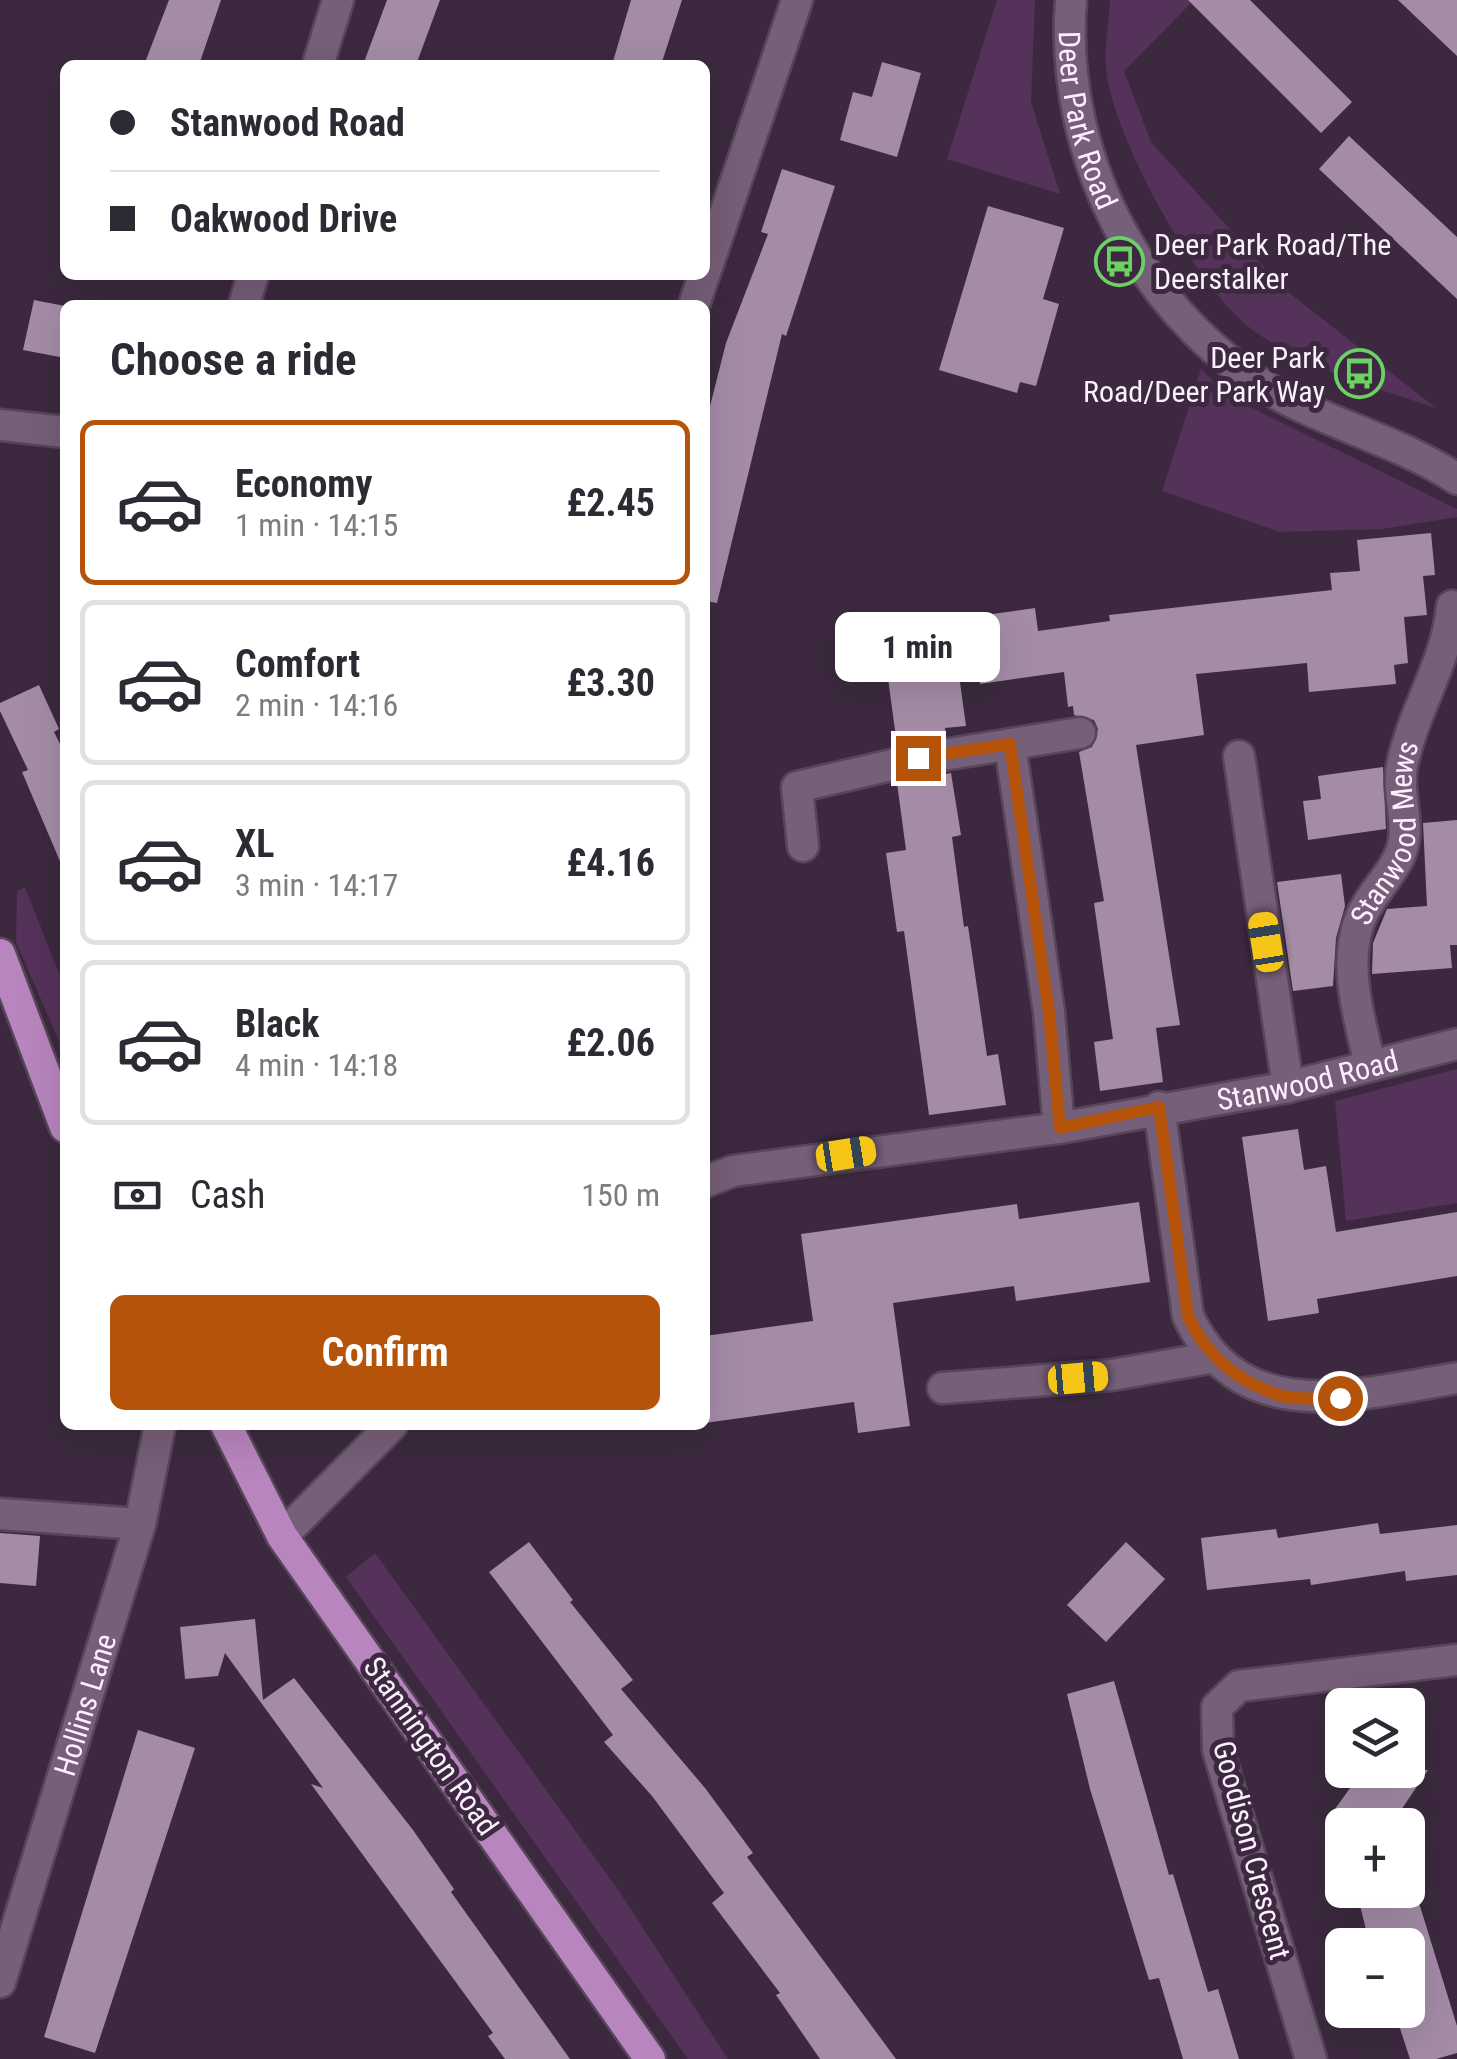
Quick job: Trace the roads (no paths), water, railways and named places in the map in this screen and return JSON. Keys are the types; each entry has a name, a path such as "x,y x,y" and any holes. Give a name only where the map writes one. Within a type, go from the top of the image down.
{"main road":[{"path":"0,954 6,993 60,1116"},
{"name":"Stannington Road","path":"229,1430 282,1536 650,2059"}],"street":[{"path":"320,60 338,0"},
{"path":"710,259 797,0"},
{"name":"Deer Park Road","path":"1071,0 1074,110 1095,180 1127,243 1174,308 1226,359 1291,401 1457,480"},
{"path":"0,425 60,431"},
{"name":"Stanwood Mews","path":"1370,1066 1354,993 1353,950 1359,922 1402,846 1400,772 1408,737 1450,636 1452,606"},
{"path":"803,846 797,787 918,758 1080,733"},
{"path":"1010,744 1049,1012 1060,1128"},
{"path":"1239,756 1288,1087"},
{"name":"Stanwood Road","path":"710,1181 752,1168 1060,1128 1159,1107 1288,1087 1457,1044"},
{"path":"1159,1107 1188,1316 1202,1346 1235,1374 1285,1397 1340,1398 1457,1378"},
{"path":"943,1388 1112,1375 1215,1357"},
{"name":"Hollins Lane","path":"2,1965 140,1524 159,1430"},
{"path":"282,1536 387,1430"},
{"path":"0,1514 140,1524"},
{"name":"Goodison Crescent","path":"1312,2059 1218,1750 1218,1707 1238,1686 1457,1660"}],"place":[{"name":"Deer Park Road/The Deerstalker","path":"1119,261"},
{"name":"Deer Park Road/Deer Park Way","path":"1360,374"}]}
